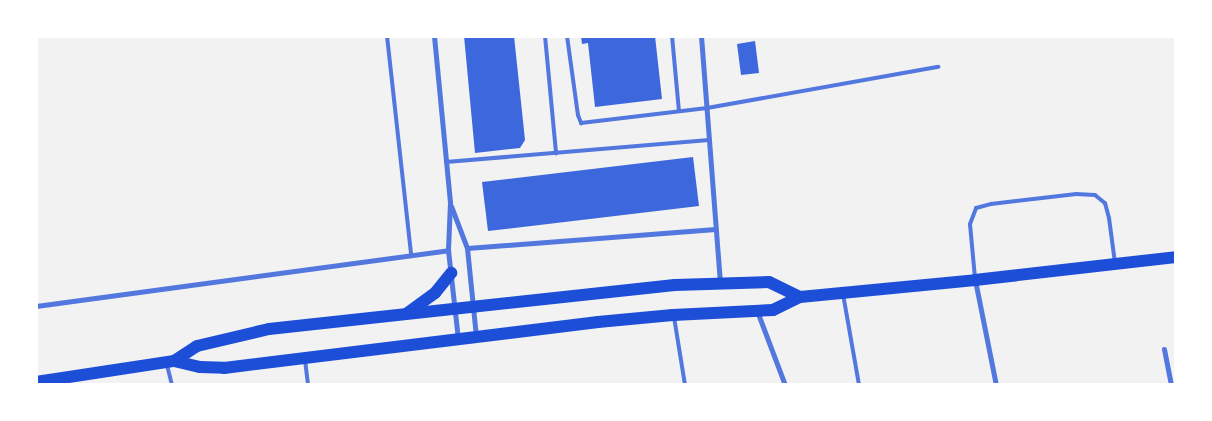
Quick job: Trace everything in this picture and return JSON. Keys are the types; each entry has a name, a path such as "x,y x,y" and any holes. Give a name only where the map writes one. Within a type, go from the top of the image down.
{"main road":[{"path":"36,382 170,362 200,368 224,368 304,357 673,315 773,310 800,296 975,280 1176,257"},
{"path":"406,314 435,293 451,273"},
{"path":"170,362 197,346 269,329 675,284 769,282 800,296"}],"street":[{"path":"434,36 450,202 448,250 458,339"},
{"path":"701,36 720,283"},
{"path":"450,202 467,248 476,337"},
{"path":"467,248 715,229"},
{"path":"36,306 448,250"},
{"path":"975,280 996,385"},
{"path":"757,311 785,385"},
{"path":"1164,349 1171,385"}],"lane":[{"path":"387,36 411,255"},
{"path":"545,36 556,153"},
{"path":"567,36 578,115 581,123 706,108 938,67"},
{"path":"672,36 679,111"},
{"path":"446,162 709,140"},
{"path":"975,280 970,224 976,208 991,204 1076,194 1095,195 1105,203 1111,225 1115,265"},
{"path":"843,292 859,385"},
{"path":"673,315 685,385"},
{"path":"304,357 308,385"},
{"path":"170,362 172,385"}],"building":[{"path":"464,36 514,36 525,140 520,148 475,153"},
{"path":"581,36 655,36 662,99 595,107 588,43 582,44"},
{"path":"755,41 759,73 741,75 737,44"},
{"path":"693,157 699,206 488,231 482,182"}]}
